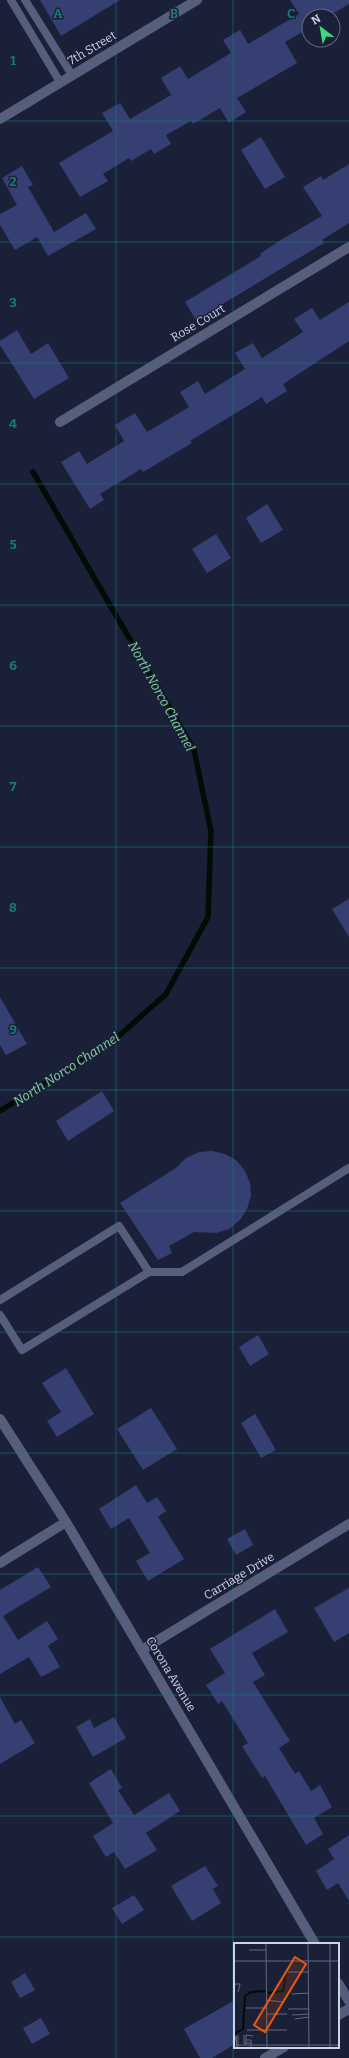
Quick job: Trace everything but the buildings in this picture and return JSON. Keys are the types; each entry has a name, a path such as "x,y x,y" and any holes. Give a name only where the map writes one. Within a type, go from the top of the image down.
{"street":[{"name":"7th Street","path":"0,119 197,0"},
{"name":"Rose Court","path":"60,422 349,247"},
{"name":"Corona Avenue","path":"0,1419 66,1522 314,1943"},
{"path":"0,1563 66,1522"},
{"name":"Carriage Drive","path":"142,1650 349,1524"},
{"path":"339,1985 349,2001"},
{"path":"339,2015 349,2009"},
{"path":"265,2058 282,2048"}],"lane":[{"path":"11,0 60,82"},
{"path":"26,0 72,75"},
{"path":"0,1316 22,1350 149,1272 182,1272 349,1168"},
{"path":"0,1300 119,1226 149,1272"}],"waterway":[{"name":"North Norco Channel","path":"0,1111 112,1042 166,994 208,917 211,831 194,750 33,472"}]}
